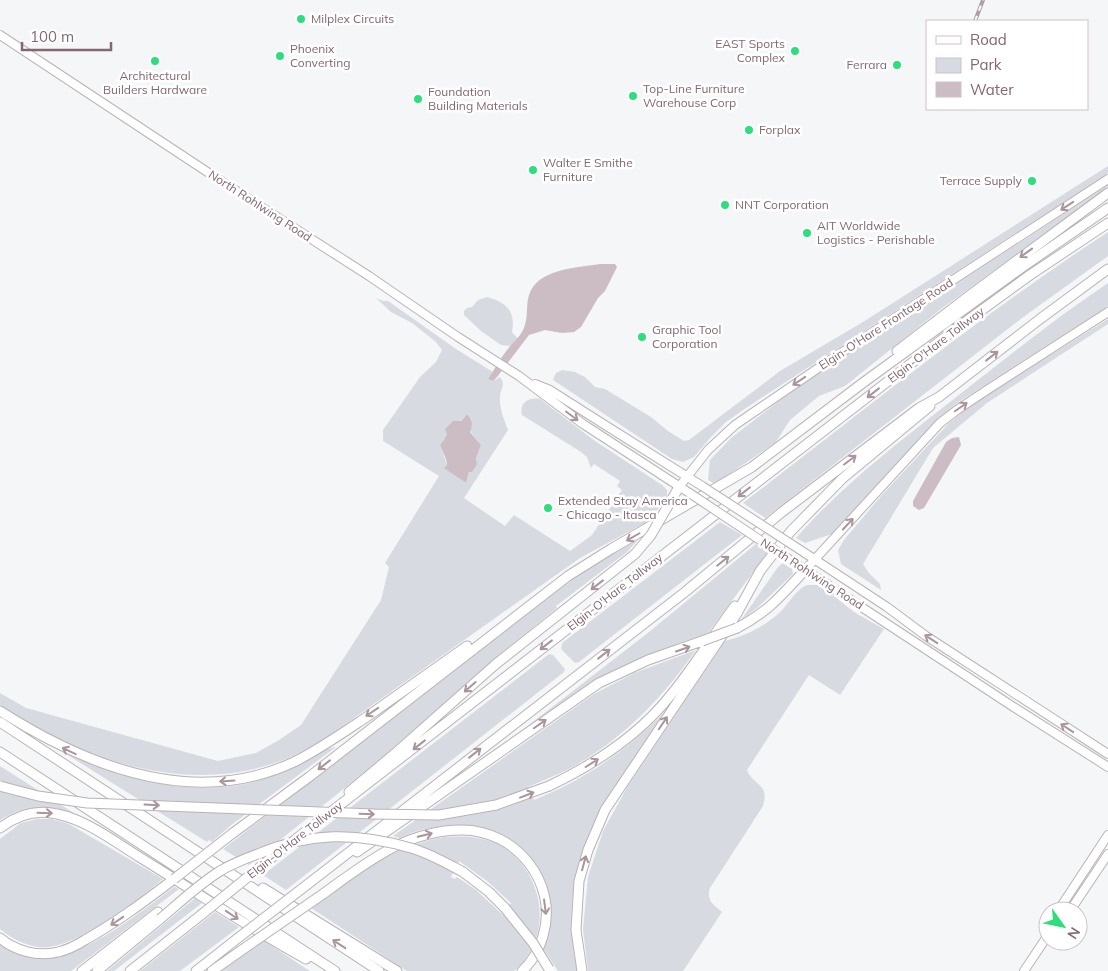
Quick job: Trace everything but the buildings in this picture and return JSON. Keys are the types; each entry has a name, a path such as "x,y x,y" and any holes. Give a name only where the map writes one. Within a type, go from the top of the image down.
{"highway":[{"path":"864,382 886,360 962,300 1108,193"},
{"path":"0,938 16,948 44,954 73,947 95,934 156,892 309,777 568,576 752,467 864,382 1021,268 1108,208"},
{"name":"Elgin-O'Hare Tollway","path":"130,971 270,859 946,337 1030,275 1108,223"},
{"path":"0,786 38,796 87,802 365,814 440,814 496,805 549,786 604,756 623,742 654,714 688,673 791,531 827,492 923,413 939,397 1108,269"},
{"path":"196,971 678,598 782,512 919,408 939,397"},
{"path":"315,825 334,804 392,756 496,664 635,554 651,535 679,487"},
{"path":"326,869 349,858 599,683 648,660 702,642 753,620 768,608 805,570"},
{"path":"582,971 577,938 577,902 583,865 596,829 614,796 736,615 755,580"},
{"path":"0,711 55,744 106,765 140,775 170,780 207,782 236,780 260,774 293,762 326,744 488,631 514,617"},
{"path":"0,722 379,971"},
{"path":"0,752 335,971"},
{"path":"0,828 19,816 31,813 55,813 81,822 174,878 260,934 329,971"},
{"path":"212,971 379,854 408,840 426,834 462,830 497,837 510,844 533,867 543,889 547,913 544,931 539,949 529,965 522,971"},
{"path":"174,836 286,901 397,971"},
{"path":"82,971 220,871 234,863 278,845 300,840 357,837 411,848 428,854 462,872 489,892 505,908 533,943 550,970"},
{"path":"97,971 159,916"}],"main road":[{"name":"North Rohlwing Road","path":"0,35 369,276 507,369 550,390 815,559 981,674"},
{"name":"Elgin-O'Hare Frontage Road","path":"679,487 713,446 735,425 830,360 1108,179"},
{"path":"805,570 940,423 987,390 1108,312"},
{"name":"North Rohlwing Road","path":"519,376 583,424 986,690 1108,767"},
{"path":"926,650 946,658 977,678 981,674"},
{"path":"981,674 992,678 1108,754"},
{"path":"981,674 986,690"},
{"path":"1065,901 1108,835"},
{"path":"1077,901 1108,854"},
{"path":"1024,971 1038,950"}],"green space":[{"path":"1108,166 1108,173 746,408 726,422 694,457 683,462 672,459 553,380 556,373 562,370 575,372 585,377 595,387 605,389 651,417 684,441 689,440 780,371 863,322"},
{"path":"1108,185 1108,187 941,309 845,386 819,396 790,420 776,442 715,484 708,480 710,460 731,438 789,393"},
{"path":"1108,232 1108,256 1022,318 765,518 743,503 968,330"},
{"path":"1108,283 1108,306 957,403 932,425 832,534 805,543 796,538 847,486 884,454 1023,344"},
{"path":"487,297 504,305 511,313 512,332 518,339 511,346 501,345 481,331 464,315 464,311 467,308 472,307 478,300"},
{"path":"376,298 388,301 456,349 493,372 488,379 493,381 500,377 502,380 500,405 508,430 464,498 505,526 514,515 570,551 592,535 622,490 617,486 620,481 594,464 591,468 587,457 581,452 522,415 521,410 526,401 540,399 595,441 667,490 667,497 652,519 580,558 323,740 275,763 246,771 189,775 131,766 76,747 36,728 0,705 0,693 26,708 218,761 256,753 301,725 381,600 389,567 385,563 439,476 383,441 383,430 420,377 436,362 442,350 436,342 412,323 391,312","holes":["467,414 472,422 470,431 481,445 472,472 469,472 466,483 445,468 447,465 440,445 445,440 447,434"]},
{"path":"1108,319 1108,324 987,403 933,448 863,564 880,584 881,590 841,564 838,550 844,540 881,496 948,424 974,403"},
{"path":"720,522 742,535 579,662 575,663 561,649 562,643"},
{"path":"638,540 627,552 556,606 557,608 505,650 377,762 249,865 223,849 565,585 598,562"},
{"path":"756,544 768,552 708,633 679,643 606,675 507,742 649,632"},
{"path":"783,563 792,569 792,575 757,608 741,620 778,567"},
{"path":"808,585 820,585 854,612 884,629 840,695 809,675 747,770 763,789 765,799 763,806 710,888 710,899 722,912 683,971 588,971 583,929 588,877 603,831 628,786 725,641 746,634 772,619 800,589"},
{"path":"696,650 669,686 639,718 605,746 567,770 528,787 534,800 572,782 622,750 668,709 607,800 591,830 580,861 573,894 572,930 577,971 558,971 543,948 551,920 548,892 542,875 522,848 492,830 474,826 456,825 424,829 400,838 393,836 594,694 634,673"},
{"path":"549,654 553,655 565,669 564,672 286,890 263,875"},
{"path":"336,747 230,826 212,842 209,840 207,842 66,754 116,772 166,785 218,787 244,784 270,777"},
{"path":"0,766 77,815 47,808 38,808 20,811 0,820"},
{"path":"37,819 52,819 69,824 163,879 109,920 78,938 49,947 36,947 16,940 0,929 0,839 21,823"},
{"path":"444,837 484,839 497,844 513,855 525,869 534,886 539,903 539,922 536,940 527,956 514,971 407,971 311,908 373,865 406,848","holes":["459,861 487,881 511,903 503,915 476,890 457,877 455,879 451,877"]},
{"path":"174,887 179,889 71,971 0,971 0,944 15,952 31,956 61,955 91,944 105,936"},
{"path":"195,898 202,903 114,971 107,971"},
{"path":"215,912 239,927 180,971 140,971"},
{"path":"264,941 310,971 221,971"}],"water":[{"path":"615,264 617,267 605,291 598,298 581,327 574,332 562,333 545,330 529,335 497,377 493,381 488,379 504,353 523,329 526,321 528,298 534,286 549,274 570,268"},
{"path":"467,414 472,422 470,432 481,445 476,459 477,464 472,472 469,472 466,483 444,468 447,463 440,445 447,434 445,429 453,421 461,421"},
{"path":"959,437 961,445 924,508 919,510 913,506 913,501 946,442 952,438"}],"railway":[{"path":"975,20 983,0"}],"place":[{"name":"Milplex Circuits","path":"301,19"},
{"name":"EAST Sports Complex","path":"795,51"},
{"name":"Phoenix Converting","path":"280,56"},
{"name":"Architectural Builders Hardware","path":"155,61"},
{"name":"Ferrara","path":"897,65"},
{"name":"Top-Line Furniture Warehouse Corp","path":"633,96"},
{"name":"Foundation Building Materials","path":"418,99"},
{"name":"Forplax","path":"749,130"},
{"name":"Walter E Smithe Furniture","path":"533,170"},
{"name":"Terrace Supply","path":"1032,181"},
{"name":"NNT Corporation","path":"725,205"},
{"name":"AIT Worldwide Logistics - Perishable","path":"807,233"},
{"name":"Graphic Tool Corporation","path":"642,337"},
{"name":"Extended Stay America - Chicago - Itasca","path":"548,508"}]}
